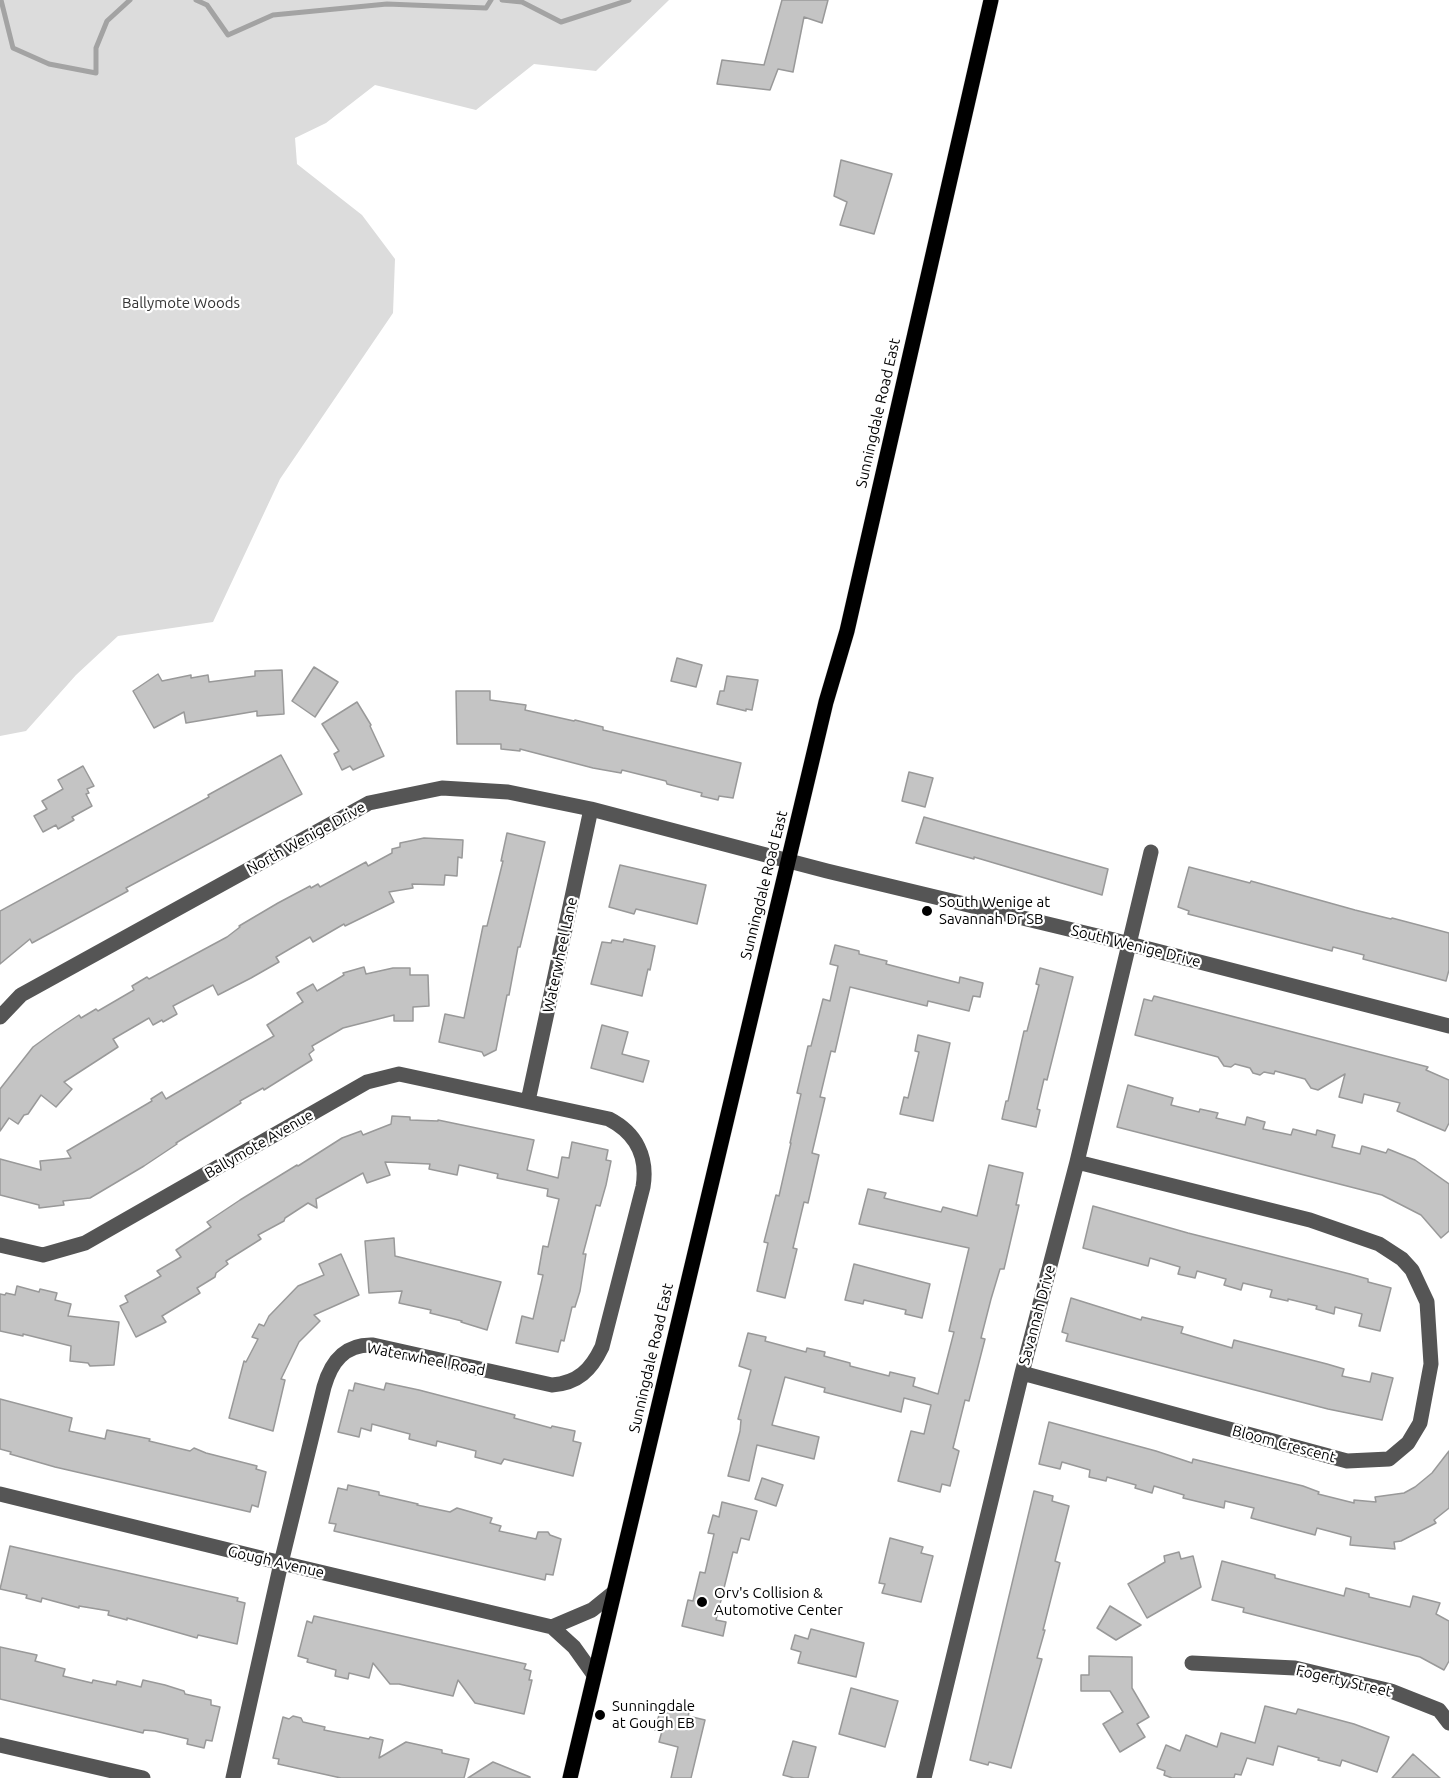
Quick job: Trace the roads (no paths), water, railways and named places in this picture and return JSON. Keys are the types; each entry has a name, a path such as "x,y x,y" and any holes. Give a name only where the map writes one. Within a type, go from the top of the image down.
{"main road":[{"name":"Sunningdale Road East","path":"570,1778 826,702 847,631 991,0"}],"street":[{"name":"North Wenige Drive","path":"0,1017 21,995 369,803 442,788 508,792 591,809 788,860"},
{"name":"Waterwheel Lane","path":"528,1101 591,809"},
{"name":"Savannah Drive","path":"924,1778 1022,1373 1077,1162 1151,852"},
{"name":"South Wenige Drive","path":"788,860 1449,1026"},
{"name":"Ballymote Avenue","path":"0,1245 43,1255 85,1244 367,1082 399,1074 528,1101"},
{"name":"Waterwheel Road","path":"233,1778 281,1563 328,1373 335,1360 346,1351 359,1346 380,1346 552,1385 573,1381 590,1368 603,1347 643,1187 643,1160 631,1135 609,1119 528,1101"},
{"name":"Bloom Crescent","path":"1022,1373 1347,1461 1389,1460 1408,1443 1420,1423 1431,1364 1427,1302 1412,1270 1402,1259 1379,1244 1310,1220 1077,1162"},
{"name":"Gough Avenue","path":"0,1494 552,1626"},
{"path":"594,1675 574,1647 552,1626 592,1610 613,1593"},
{"name":"Fogerty Street","path":"1192,1664 1295,1668 1391,1690 1439,1710 1449,1723"},
{"path":"0,1745 143,1778"}],"waterway":[{"path":"1,0 13,48 49,64 96,73 96,48 107,21 130,0"},
{"path":"196,0 207,5 228,35 273,15 387,4 486,8 491,0"},
{"path":"502,0 522,2 561,22 629,0"}],"place":[{"name":"South Wenige at Savannah Dr SB","path":"927,911"},
{"name":"Orv's Collision & Automotive Center","path":"702,1602"},
{"name":"Sunningdale at Gough EB","path":"600,1715"}],"park label":[{"name":"Ballymote Woods","path":"181,303"}]}
